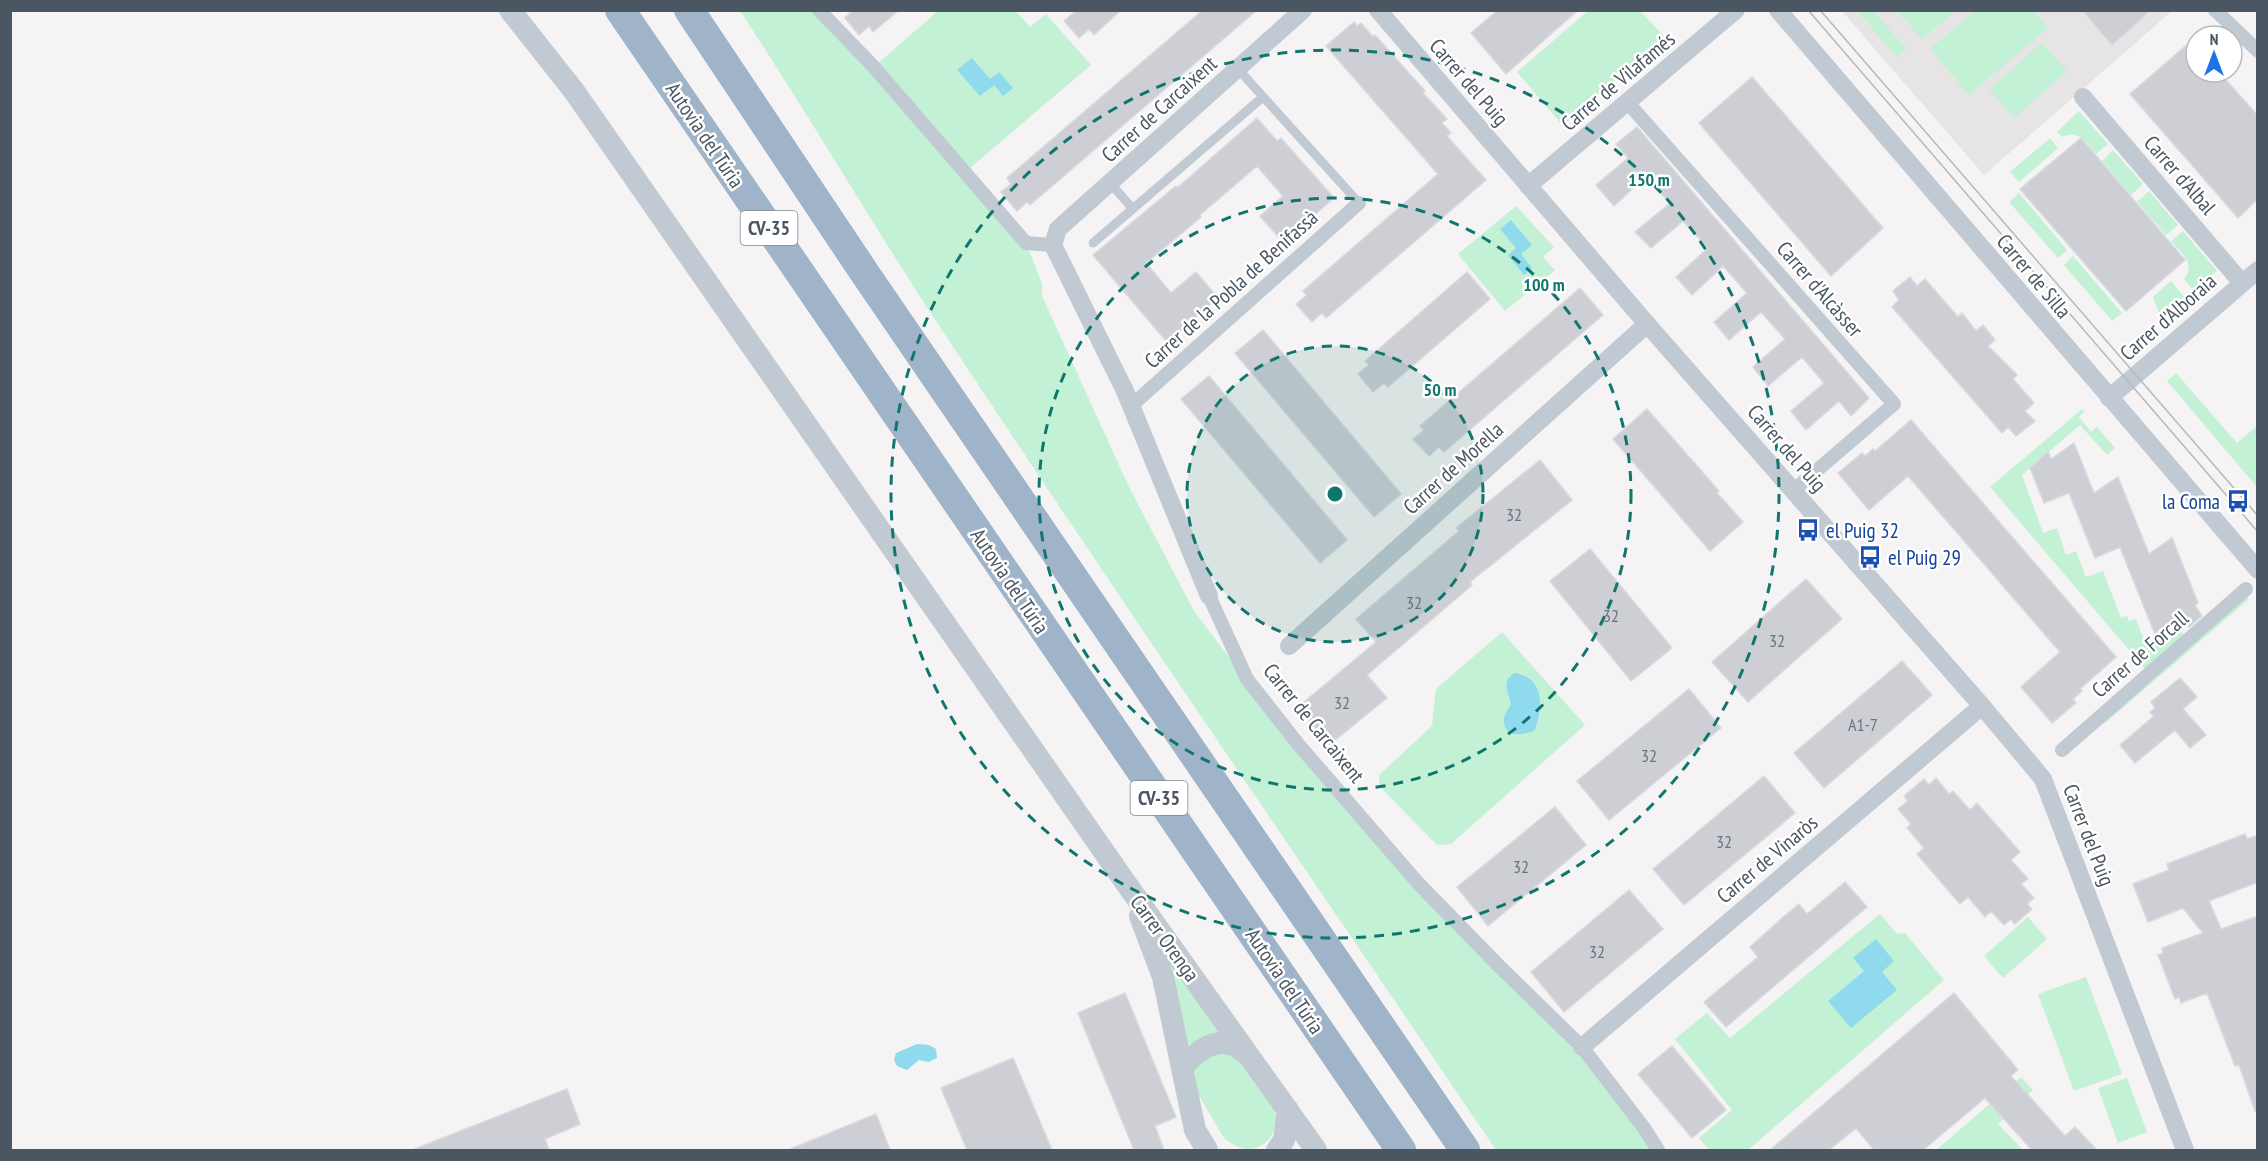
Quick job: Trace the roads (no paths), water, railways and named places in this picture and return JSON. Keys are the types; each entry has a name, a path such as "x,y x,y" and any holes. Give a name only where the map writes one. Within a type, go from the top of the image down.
{"highway":[{"name":"Autovia del Túria","path":"620,10 1401,1150"},
{"name":"CV-35","path":"688,10 893,314 1466,1150"}],"street":[{"path":"510,10 574,91 1130,889"},
{"path":"819,10 873,66 1026,243 1053,245"},
{"name":"Carrer de Carcaixent","path":"1303,10 1058,229 1053,245 1131,405 1209,596 1248,679 1298,744 1418,882 1582,1047 1658,1150"},
{"name":"Carrer de Vilafamés","path":"1528,186 1737,10"},
{"name":"Carrer de Silla","path":"1778,10 2258,570"},
{"path":"2215,10 2258,51"},
{"name":"Carrer del Puig","path":"1387,14 1528,186 1982,706 2043,779 2185,1150"},
{"name":"Carrer d'Albal","path":"2083,97 2242,283"},
{"name":"Carrer d'Alcàsser","path":"1628,103 1894,404 1794,490"},
{"name":"Carrer de la Pobla de Benifassà","path":"1131,405 1359,203"},
{"name":"Carrer d'Alboraia","path":"2109,398 2258,270"},
{"name":"Carrer de Morella","path":"1289,646 1647,324"},
{"name":"Carrer de Forcall","path":"2062,750 2246,589"},
{"name":"Carrer de Vinaròs","path":"1582,1047 1982,706"},
{"name":"Carrer Orenga","path":"1130,889 1316,1150"},
{"name":"Carrer Orenga","path":"1130,889 1163,977 1195,1130 1207,1150"},
{"path":"1183,1066 1196,1053 1214,1043 1231,1044 1248,1054"},
{"path":"1277,1150 1284,1140 1288,1110"}],"lane":[{"path":"1238,69 1359,203"},
{"path":"1093,243 1263,97"},
{"path":"1110,183 1133,208"}],"water":[{"path":"972,58 990,79 999,72 1013,88 1003,96 994,85 980,96 957,70"},
{"path":"1511,220 1532,245 1521,254 1532,268 1524,275 1508,255 1516,248 1500,229"},
{"path":"1514,673 1531,680 1539,694 1538,721 1535,730 1522,734 1508,731 1504,722 1511,704 1507,684"},
{"path":"1876,939 1894,961 1882,972 1897,990 1851,1028 1828,1001 1864,971 1853,958"},
{"path":"917,1044 929,1045 936,1049 937,1058 929,1062 919,1060 907,1070 897,1066 894,1060 896,1053"}],"tram line":[{"path":"1808,10 2258,532"},
{"path":"1820,10 2258,516"}],"place":[{"name":"la Coma","path":"2238,501"},
{"name":"el Puig 32","path":"1808,530"},
{"name":"el Puig 29","path":"1870,557"}]}
